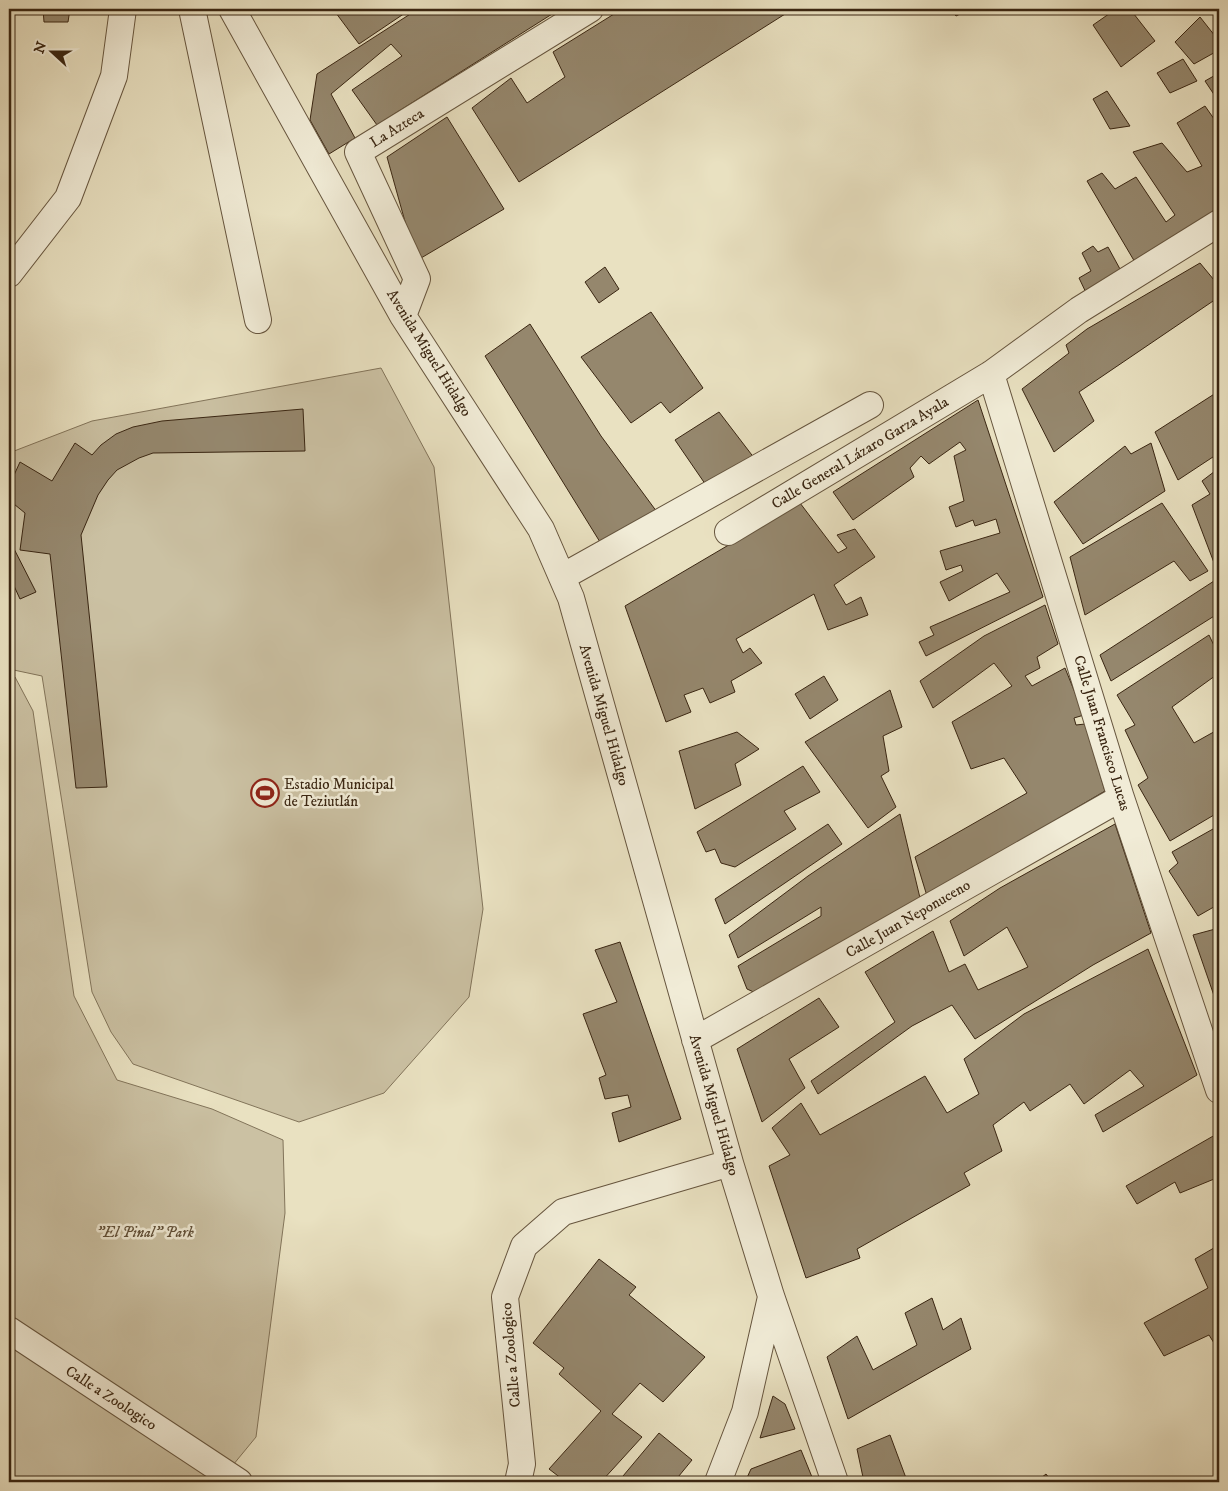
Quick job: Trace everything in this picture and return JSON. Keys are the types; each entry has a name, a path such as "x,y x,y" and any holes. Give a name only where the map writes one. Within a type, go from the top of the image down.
{"street":[{"path":"9,274 68,198 114,76 123,9"},
{"path":"192,9 258,320"},
{"name":"Avenida Miguel Hidalgo","path":"232,9 403,316 542,529 573,607 730,1163 771,1296 835,1482"},
{"name":"La Azteca","path":"403,316 418,279 358,152 590,9"},
{"name":"Calle General Lázaro Garza Ayala","path":"728,532 991,374 1079,310 1219,223"},
{"name":"Calle Juan Francisco Lucas","path":"991,374 1121,798 1219,1090"},
{"path":"562,578 870,405"},
{"name":"Calle Juan Neponuceno","path":"696,1040 1121,798"},
{"name":"Calle a Zoologico","path":"518,1482 522,1464 505,1297 524,1246 563,1212 730,1163"},
{"path":"718,1482 745,1412 771,1296"},
{"name":"Calle a Zoologico","path":"9,1330 239,1482"}],"green space":[{"name":"Estadio Municipal de Teziutlán","path":"381,368 434,467 483,909 469,997 384,1093 299,1122 133,1064 111,1032 92,992 42,676 9,669 9,453 92,421"},
{"name":"\"El Pinal\" Park","path":"9,676 15,677 33,711 74,996 117,1080 212,1109 283,1140 285,1213 256,1437 219,1482 9,1482"}],"building":[{"path":"43,9 70,9 68,22 44,22"},
{"path":"333,9 411,9 359,44"},
{"path":"418,9 560,9 377,125 352,90 402,56 391,44 331,94 355,138 329,154 310,120 317,74"},
{"path":"622,9 793,9 519,182 472,108 511,78 527,103 565,77 553,52"},
{"path":"950,9 970,9 956,16"},
{"path":"1116,9 1130,9 1155,41 1121,67 1093,25"},
{"path":"1200,17 1219,41 1219,50 1194,64 1175,42"},
{"path":"1183,59 1197,81 1170,93 1157,73"},
{"path":"1219,73 1219,102 1205,81"},
{"path":"1107,91 1130,126 1110,129 1093,99"},
{"path":"1205,106 1219,126 1219,214 1139,269 1087,181 1102,173 1115,189 1136,177 1166,222 1175,215 1133,152 1162,143 1187,172 1202,166 1177,123"},
{"path":"447,117 504,209 416,261 387,157"},
{"path":"1093,246 1098,252 1108,247 1126,280 1090,301 1079,278 1091,271 1082,253"},
{"path":"1200,263 1219,286 1219,297 1079,392 1094,421 1054,452 1022,389 1069,353 1066,345 1087,329"},
{"path":"605,267 619,289 599,303 585,282"},
{"path":"651,312 703,388 670,413 661,402 631,423 581,357"},
{"path":"530,324 601,436 657,512 600,542 485,356"},
{"path":"1219,391 1219,453 1178,480 1155,432"},
{"path":"978,400 1043,597 926,656 919,642 934,635 930,627 1010,592 997,573 949,601 940,582 963,571 961,565 946,570 940,551 1000,533 996,519 975,526 973,520 956,527 949,507 964,501 954,456 966,450 960,442 929,464 921,456 910,468 914,477 853,520 833,492"},
{"path":"303,409 305,451 153,453 117,470 98,495 81,535 107,787 76,788 50,554 20,550 25,513 9,500 9,486 20,462 52,481 75,443 92,455 101,445 116,434 133,427 162,421"},
{"path":"719,412 758,463 710,491 675,440"},
{"path":"1151,443 1165,491 1083,544 1054,502 1125,446 1131,454"},
{"path":"1219,468 1219,567 1216,568 1192,505 1210,494 1202,481"},
{"path":"800,503 838,553 847,548 837,535 855,529 875,557 834,585 846,605 861,597 868,615 828,630 814,594 736,639 743,653 750,648 762,663 731,681 735,692 710,703 703,688 684,695 691,712 666,722 625,606"},
{"path":"1162,503 1208,571 1190,581 1174,561 1085,615 1070,557"},
{"path":"9,539 36,592 20,599 9,575"},
{"path":"1214,581 1219,587 1219,613 1111,681 1100,655"},
{"path":"1045,605 1058,644 1037,657 1040,668 1025,676 1032,686 1065,668 1084,715 1074,718 1076,725 1085,724 1105,791 927,896 915,857 1027,793 1004,758 971,769 952,722 1012,686 994,663 933,708 920,681 984,636"},
{"path":"1209,635 1219,656 1219,673 1172,707 1194,743 1219,729 1219,812 1170,841 1138,785 1148,778 1125,730 1135,725 1117,695"},
{"path":"824,676 838,700 810,719 795,694"},
{"path":"890,690 902,727 883,736 889,771 881,776 896,807 868,828 805,742"},
{"path":"737,732 759,749 735,764 741,785 695,809 679,751"},
{"path":"803,766 820,792 784,811 796,829 735,867 721,863 715,849 706,852 697,832"},
{"path":"900,814 920,898 758,994 747,989 738,966 821,916 821,907 738,958 729,935 808,876"},
{"path":"828,824 842,844 725,924 715,899"},
{"path":"1115,824 1151,933 1093,965 975,1039 952,1005 912,1026 818,1094 811,1081 895,1022 865,972 933,931 949,972 965,964 978,990 1028,967 1007,927 964,956 950,921 1000,888"},
{"path":"1213,829 1219,839 1219,904 1198,916 1169,871 1178,863 1172,852"},
{"path":"1219,928 1219,1010 1193,935"},
{"path":"620,942 681,1119 619,1142 612,1113 631,1107 628,1095 605,1099 599,1078 606,1075 583,1014 617,1002 595,950"},
{"path":"1148,949 1197,1075 1103,1132 1095,1115 1144,1086 1130,1070 1084,1104 1070,1084 1030,1111 1024,1102 993,1125 1002,1151 964,1173 970,1185 857,1249 860,1258 806,1278 769,1166 790,1155 772,1128 801,1103 820,1135 925,1076 947,1113 979,1094 964,1059 1024,1014"},
{"path":"819,998 839,1027 789,1059 805,1088 762,1122 737,1049"},
{"path":"1215,1135 1219,1146 1219,1177 1180,1193 1175,1182 1137,1204 1126,1186"},
{"path":"1219,1245 1219,1351 1209,1335 1164,1356 1144,1323 1208,1288 1195,1259"},
{"path":"599,1259 636,1287 629,1295 705,1357 663,1402 640,1383 612,1414 642,1437 601,1482 566,1482 549,1469 601,1411 559,1374 564,1368 533,1343"},
{"path":"932,1298 943,1330 961,1318 971,1349 848,1419 827,1357 857,1336 873,1370 917,1345 905,1313"},
{"path":"773,1396 785,1404 795,1429 760,1438"},
{"path":"659,1433 692,1460 674,1482 618,1482"},
{"path":"890,1435 906,1478 900,1482 864,1482 857,1449"},
{"path":"801,1450 814,1482 745,1482 751,1469"},
{"path":"1219,1472 1219,1482 1206,1482"},
{"path":"1046,1474 1052,1482 1036,1482"}],"place":[{"name":"Estadio Municipal de Teziutlán","path":"265,793"}]}
